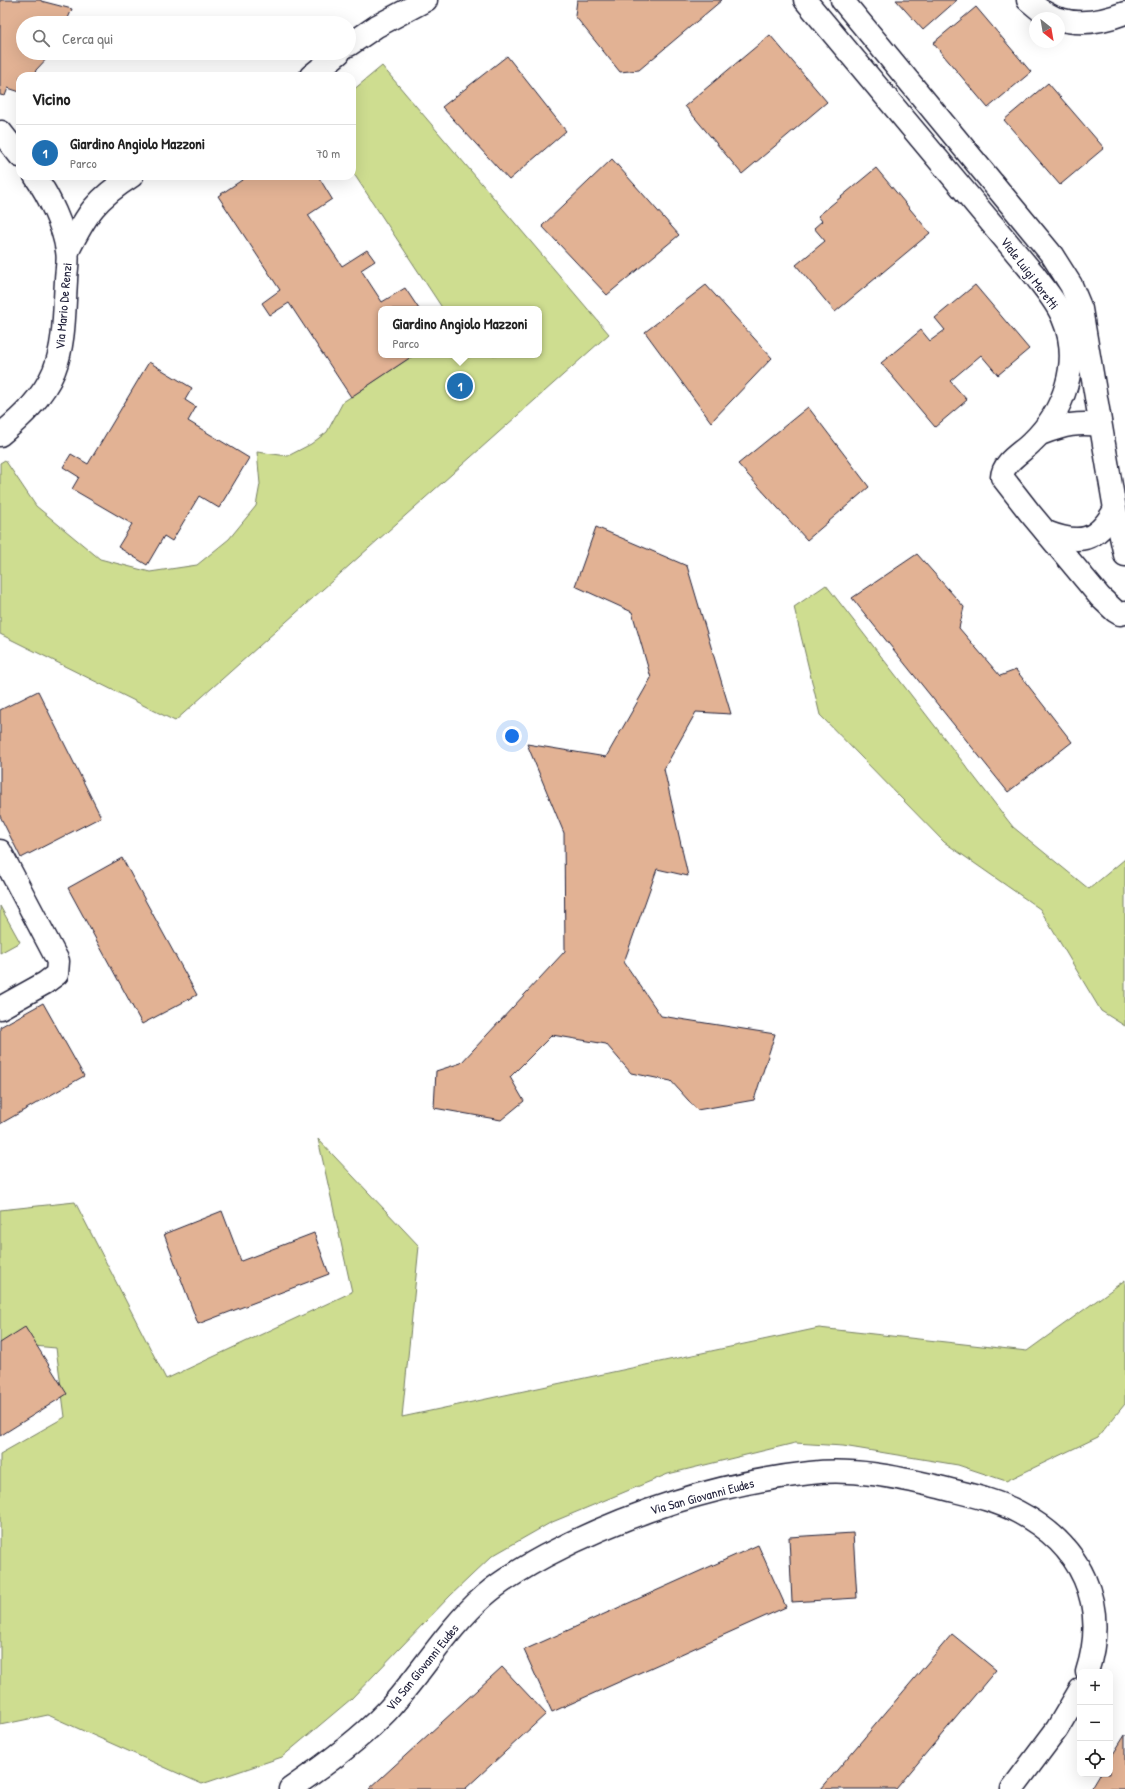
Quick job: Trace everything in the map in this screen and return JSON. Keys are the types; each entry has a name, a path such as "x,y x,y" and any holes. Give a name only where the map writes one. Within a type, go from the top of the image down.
{"street":[{"path":"356,40 377,26 426,0"},
{"name":"Viale Luigi Moretti","path":"805,0 1033,273 1063,317 1068,334 1070,351 1070,369 1067,386 1060,404 1042,433 1010,461 1005,468 1002,477 1104,601 1120,614 1125,613"},
{"name":"Viale Luigi Moretti","path":"842,0 1047,249 1071,285 1081,309 1115,509 1125,555"},
{"path":"1028,0 1044,12"},
{"path":"1065,20 1092,22 1125,13"},
{"path":"316,72 330,60"},
{"path":"7,134 16,149"},
{"path":"37,180 58,220 68,251"},
{"path":"68,251 80,225 93,206 108,192 126,180"},
{"name":"Via Mario De Renzi","path":"0,435 30,408 43,390 53,371 60,352 68,251"},
{"path":"1042,433 1072,424 1083,423 1100,425"},
{"path":"1046,532 1067,540 1086,538 1101,529 1107,523 1115,509"},
{"path":"0,851 58,961 57,974 45,983 0,1008"},
{"name":"Via San Giovanni Eudes","path":"290,1789 337,1755 379,1719 396,1700 444,1639 471,1609 499,1584 514,1574 560,1548 633,1516 710,1492 786,1476 835,1471 888,1476 980,1497 1015,1511 1039,1525 1069,1554 1084,1576 1092,1596 1096,1619 1094,1648 1088,1669"},
{"path":"1012,1789 1057,1729 1077,1695"}],"green space":[{"path":"382,66 609,334 175,721 0,634 0,463 5,460 36,506 100,559 150,572 197,565 229,539 256,506 260,484 257,452 288,456 311,444 327,432 343,402 409,358 542,358 542,306 441,306 356,177 356,88"},
{"path":"826,585 1013,827 1089,889 1125,859 1125,1026 1101,1011 1040,909 944,842 820,715 794,607"},
{"path":"0,906 20,942 0,953"},
{"path":"318,1139 419,1246 402,1417 819,1328 1027,1351 1125,1280 1125,1404 1098,1437 1006,1481 958,1465 843,1446 795,1443 668,1474 550,1523 492,1556 450,1596 351,1699 282,1757 202,1784 48,1715 0,1725 0,1454 65,1417 56,1348 0,1343 0,1210 75,1202 166,1379 352,1292"}],"building":[{"path":"0,0 41,0 72,9 69,16 16,16 16,60 45,60 35,72 16,72 16,91 8,88 5,96 0,95"},
{"path":"577,0 722,0 639,70 620,72 575,16"},
{"path":"896,0 957,0 923,30"},
{"path":"976,7 1031,72 988,108 933,43"},
{"path":"770,35 827,102 742,174 685,106"},
{"path":"507,56 566,131 509,180 442,107"},
{"path":"1048,83 1104,148 1060,185 1004,120"},
{"path":"612,159 679,235 607,295 542,226"},
{"path":"876,168 930,233 835,312 796,265 825,241 814,228 822,221 818,216"},
{"path":"242,180 320,180 332,199 308,215 342,266 367,250 375,261 361,270 382,302 405,288 417,306 378,306 378,358 410,358 351,397 289,303 270,315 262,303 280,290 218,196"},
{"path":"706,285 772,358 711,422 645,332"},
{"path":"975,285 1029,349 998,375 981,355 950,381 967,400 935,427 881,363 921,330 930,341 945,330 935,318"},
{"path":"149,362 192,388 185,400 196,407 188,421 249,458 219,508 199,496 172,541 164,536 147,565 118,547 132,524 72,489 79,477 63,467 71,454 88,464"},
{"path":"808,407 869,487 807,540 738,464"},
{"path":"596,527 687,566 731,714 696,712 664,769 688,876 657,869 624,962 661,1016 775,1034 754,1100 697,1110 671,1081 631,1073 606,1044 552,1035 510,1077 524,1101 501,1120 434,1108 436,1071 461,1063 565,951 564,833 527,744 606,757 651,678 632,612 575,586"},
{"path":"917,554 964,607 959,628 1000,676 1016,670 1072,742 1008,792 852,598"},
{"path":"38,691 101,817 21,858 0,816 0,710"},
{"path":"122,858 197,995 142,1024 68,888"},
{"path":"43,1003 84,1076 0,1124 0,1027"},
{"path":"222,1211 241,1261 314,1233 329,1274 198,1324 164,1234"},
{"path":"25,1327 67,1394 0,1436 0,1343"},
{"path":"853,1533 857,1598 792,1602 789,1537"},
{"path":"758,1545 786,1607 552,1712 524,1650"},
{"path":"952,1634 996,1670 896,1789 821,1789"},
{"path":"502,1667 546,1714 465,1789 369,1789"},
{"path":"1125,1735 1125,1789 1091,1789 1098,1777 1113,1777 1113,1754"}],"place":[{"name":"Giardino Angiolo Mazzoni","path":"460,386"}]}
